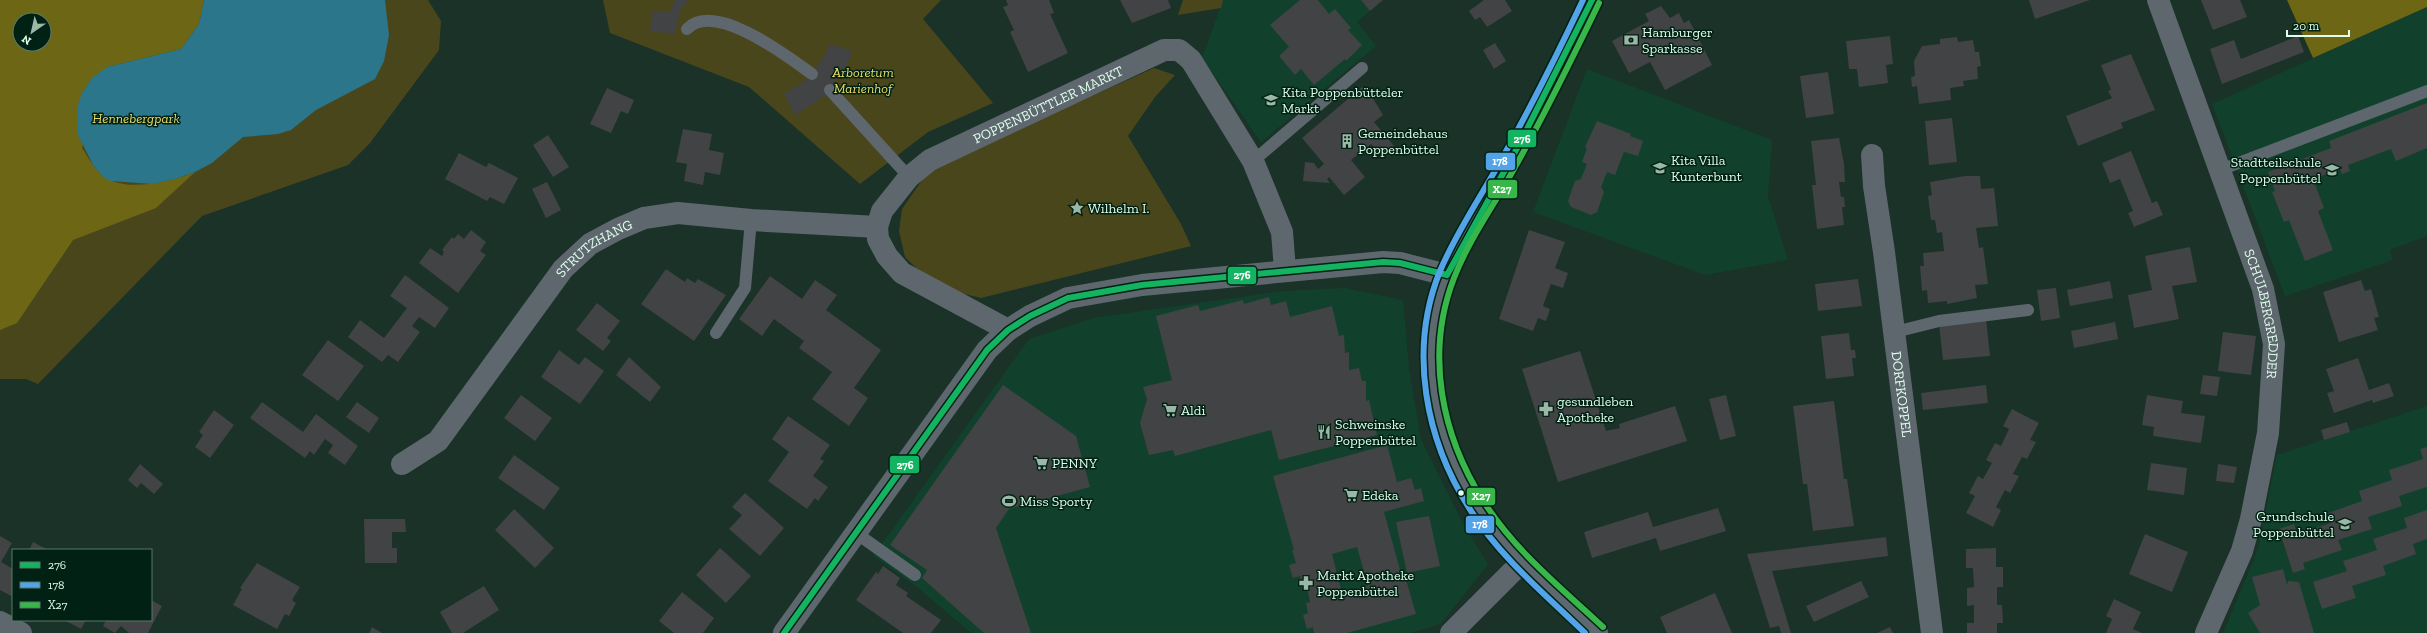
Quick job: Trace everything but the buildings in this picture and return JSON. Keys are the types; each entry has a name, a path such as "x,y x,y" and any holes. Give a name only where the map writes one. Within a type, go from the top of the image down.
{"main road":[{"path":"1592,0 1524,134 1447,275 1435,315 1430,343 1434,406 1449,452 1470,492 1497,534 1522,562 1597,633"}],"street":[{"name":"SCHULBERGREDDER","path":"2158,0 2263,288 2274,344 2268,433 2251,519 2240,558 2206,633"},
{"name":"POPPENBÜTTLER MARKT","path":"877,227 882,211 909,177 930,160 1164,50 1179,50 1191,60 1253,161 1282,232 1285,270"},
{"name":"DORFKOPPEL","path":"1872,155 1874,186 1895,332 1932,633"},
{"name":"STRUTZHANG","path":"402,464 438,441 564,269 590,244 644,218 678,213 751,220 877,227"},
{"path":"877,227 878,239 887,256 902,272 1008,330"},
{"path":"784,633 987,350 1008,330 1030,316 1068,298 1142,285 1285,270 1383,262 1400,263 1447,275"},
{"path":"1450,633 1522,562"},
{"path":"0,622 21,633"}],"lane":[{"path":"687,29 691,23 702,18 732,21 748,27 812,74"},
{"path":"1253,161 1362,68"},
{"path":"830,90 909,177"},
{"path":"2220,170 2427,91"},
{"path":"716,333 744,288 751,220"},
{"path":"1895,332 1939,321 2028,310"},
{"path":"856,533 915,575"}],"shaded area":[{"path":"0,0 204,0 199,24 181,49 107,67 82,148 95,168 105,177 114,182 137,185 150,184 174,179 195,172 156,208 73,240 17,323 0,330"},
{"name":"Kita Poppenbütteler Markt","path":"1223,0 1361,0 1370,11 1357,22 1376,46 1261,142 1202,58"},
{"path":"2287,0 2427,0 2427,7 2313,58"},
{"name":"Stadtteilschule Poppenbüttel","path":"2427,7 2427,236 2390,250 2393,260 2285,296 2212,104"},
{"name":"Kita Villa Kunterbunt","path":"1587,69 1772,140 1768,196 1788,260 1705,275 1533,212"},
{"path":"1345,288 1403,300 1409,368 1421,439 1463,524 1488,564 1441,624 1410,633 971,633 917,587 873,556 1029,339 1093,318 1283,291"},
{"name":"Grundschule Poppenbüttel","path":"2427,406 2427,633 2223,633 2258,549 2277,455"}],"green space":[{"name":"Hennebergpark","path":"0,0 428,0 441,21 439,50 370,143 348,165 202,216 38,384 26,379 0,379"},
{"name":"Arboretum Marienhof","path":"603,0 941,0 923,19 993,103 928,132 860,184 749,87 610,33"},
{"path":"1183,0 1223,0 1221,8 1178,15"},
{"path":"1154,68 1175,75 1155,97 1128,136 1181,224 1191,246 981,298 944,289 924,276 905,257 899,231 902,209 929,170"}],"water":[{"path":"204,0 385,0 389,35 384,61 375,79 316,110 291,130 278,134 243,137 212,163 195,172 175,179 152,184 111,181 103,177 93,165 78,135 77,108 82,93 92,78 107,67 181,49 199,24"}],"transit line":[{"name":"178","path":"1583,0 1533,102 1446,257 1430,301 1425,332 1424,363 1426,394 1442,455 1455,484 1471,511 1510,560 1539,590 1585,633"},
{"name":"276","path":"1447,275 1521,141 1592,0"},
{"name":"X27","path":"1599,3 1537,127 1467,249 1460,264 1445,306 1440,335 1439,364 1442,393 1448,421 1457,449 1469,476 1484,502 1496,520 1524,553 1603,627"},
{"name":"276","path":"784,633 987,350 1008,330 1030,316 1068,298 1142,285 1383,262 1400,263 1447,275"}],"place":[{"name":"Hamburger Sparkasse","path":"1631,40"},
{"name":"Kita Poppenbütteler Markt","path":"1271,100"},
{"name":"Gemeindehaus Poppenbüttel","path":"1347,141"},
{"name":"Kita Villa Kunterbunt","path":"1660,168"},
{"name":"Stadtteilschule Poppenbüttel","path":"2332,170"},
{"name":"Wilhelm I.","path":"1077,208"},
{"name":"gesundleben Apotheke","path":"1546,409"},
{"name":"Aldi","path":"1170,410"},
{"name":"Schweinske Poppenbüttel","path":"1324,432"},
{"name":"PENNY","path":"1041,463"},
{"name":"Edeka","path":"1351,495"},
{"name":"Miss Sporty","path":"1009,501"},
{"name":"Grundschule Poppenbüttel","path":"2345,524"},
{"name":"Markt Apotheke Poppenbüttel","path":"1306,583"}]}
